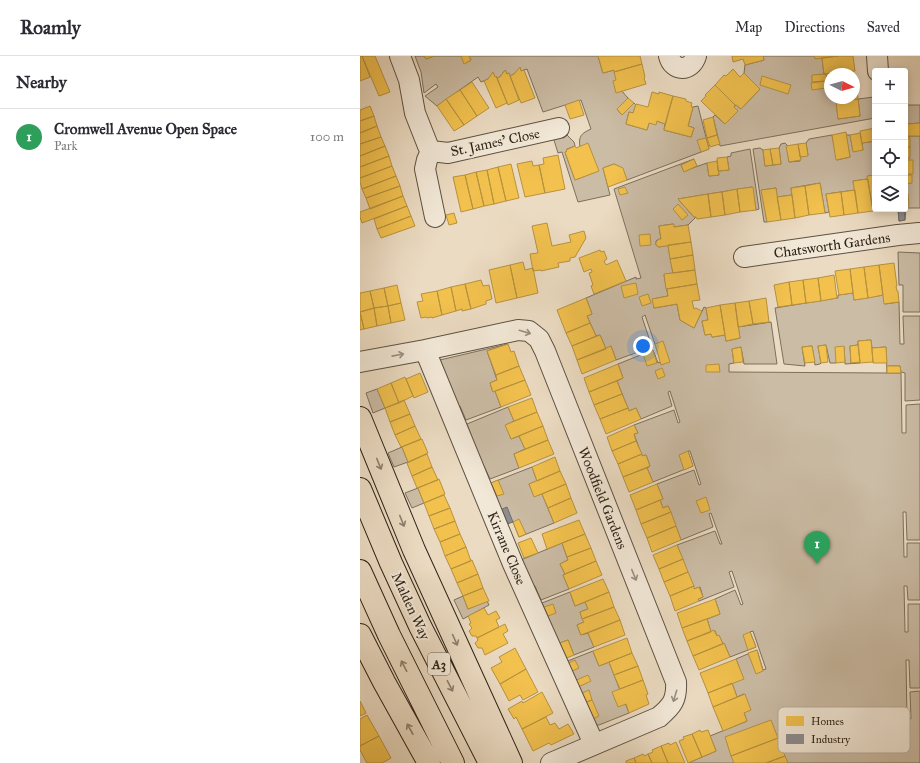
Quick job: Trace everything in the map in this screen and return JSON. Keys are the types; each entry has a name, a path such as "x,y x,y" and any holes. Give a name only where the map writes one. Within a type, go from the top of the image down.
{"highway":[{"path":"360,418 414,550 511,763"},
{"name":"Malden Way","path":"360,490 420,626 490,763"},
{"name":"A3","path":"360,571 389,635 454,763"},
{"path":"360,635 429,763"}],"street":[{"name":"St. James' Close","path":"400,56 409,80 415,113 431,151"},
{"path":"668,56 671,63 675,66 685,68 693,63 696,56"},
{"path":"877,56 878,68"},
{"name":"St. James' Close","path":"431,151 448,153 559,128"},
{"name":"St. James' Close","path":"431,151 425,169 435,217"},
{"name":"Chatsworth Gardens","path":"744,257 898,235 920,234"},
{"name":"Woodfield Gardens","path":"360,362 518,330 528,331 539,339 545,351 676,682 675,698 671,705 659,717 551,763"},
{"name":"Kirrane Close","path":"425,350 513,564 594,744"}],"shaded area":[{"path":"415,56 424,56 426,59 434,56 461,56 465,63 471,60 469,56 598,56 603,73 614,70 622,92 628,98 617,109 622,115 634,103 636,105 633,113 629,112 626,124 647,130 649,123 657,121 665,124 664,130 691,137 694,128 688,126 693,107 698,106 709,149 627,180 622,168 614,164 603,168 610,195 578,202 562,152 558,153 553,137 567,135 574,142 575,146 567,149 565,152 575,180 598,171 588,144 580,147 581,135 591,129 581,100 543,112 527,69 521,71 520,68 510,76 505,70 500,77 497,78 493,73 488,79 481,82 478,77 437,106 425,96 438,87 436,84 424,93 421,72"},
{"path":"763,56 814,56 822,58 824,74 824,104 837,104 838,119 860,116 859,104 860,104 860,99 872,97 872,119 720,146 713,117 715,115 725,124 738,111 734,107 736,105 741,109 760,89 744,73 745,65 764,60"},
{"path":"908,105 920,105 920,123 908,124"},
{"path":"832,135 837,160 850,157 846,135 850,135 853,151 863,150 862,143 872,141 872,175 868,176 868,179 853,181 855,190 826,194 829,212 825,213 820,183 791,188 792,195 777,197 776,188 762,190 767,222 764,222 753,149 760,148 763,150 765,166 781,164 779,148 781,144 785,143 788,146 789,162 800,161 800,157 808,155 806,143 809,139"},
{"path":"908,136 920,136 920,208 908,208"},
{"path":"750,149 759,209 756,210 752,187 678,199 694,217 696,217 688,225 674,227 673,224 659,226 661,239 656,241 656,245 659,247 668,245 673,273 664,275 668,296 653,299 654,308 677,304 680,320 694,328 704,307 706,308 708,320 702,321 705,335 711,334 712,337 725,335 726,341 740,338 738,327 771,322 777,364 744,364 741,347 732,349 734,363 729,364 729,372 901,373 902,433 906,433 906,405 920,404 920,540 907,540 906,512 903,512 904,557 907,557 907,543 920,543 920,600 908,600 907,586 904,586 905,632 908,632 908,604 920,604 920,688 910,688 909,660 906,660 907,707 778,707 778,753 910,753 910,692 920,691 920,763 688,763 716,751 710,736 747,721 744,713 744,694 737,697 732,683 743,678 736,659 757,650 763,670 766,669 753,631 750,632 756,647 730,657 719,636 717,636 715,631 711,632 707,619 720,614 715,599 735,590 741,605 743,604 732,571 729,572 734,587 699,601 698,599 703,597 700,587 694,589 677,545 715,531 720,544 722,544 711,513 709,514 713,527 681,540 668,506 663,508 660,500 663,499 657,484 694,470 699,485 701,484 690,451 688,451 693,466 653,482 647,468 650,466 646,455 642,456 634,434 638,433 634,425 674,410 678,423 680,422 670,391 668,392 672,406 641,419 636,408 629,411 617,381 623,378 618,364 653,350 658,363 661,362 645,315 642,317 652,347 616,360 611,346 606,349 600,335 596,336 587,316 592,314 586,298 636,277 636,279 641,278 614,189 694,159 681,165 684,171 707,163 709,176 719,175 718,171 729,170 727,157 731,156 731,153"},
{"path":"898,212 906,212 905,220 899,221"},
{"path":"898,252 920,253 920,312 903,312 903,285 899,285"},
{"path":"853,293 854,300 883,295 885,304 899,302 900,344 904,344 903,316 920,316 920,400 905,401 905,373 901,372 900,366 888,366 887,373 886,347 872,348 871,340 858,341 858,345 850,346 851,363 860,363 845,364 844,347 836,363 830,363 826,345 818,346 820,364 815,365 812,346 802,347 805,366 784,364 775,308 838,298 838,295"},
{"path":"508,344 487,351 497,380 490,383 493,392 495,391 501,407 466,420 460,406 458,407 440,360"},
{"path":"377,389 385,408 373,413 366,393"},
{"path":"508,407 514,421 506,425 511,439 519,436 525,449 514,454 519,468 490,479 484,466 482,466 470,439 472,438 467,424"},
{"path":"402,447 408,462 394,467 388,453"},
{"path":"532,467 537,481 529,484 534,496 542,494 554,523 519,537 513,522 506,524 491,483"},
{"path":"418,488 424,503 412,508 405,493"},
{"path":"562,543 568,560 560,564 565,574 563,575 569,589 541,600 535,586 533,587 521,560"},
{"path":"570,592 575,606 585,602 588,609 580,612 584,622 577,625 581,635 588,633 594,647 574,655 568,640 557,644 542,603"},
{"path":"463,596 468,609 487,601 489,605 463,619 454,600"},
{"path":"593,651 599,666 609,662 629,713 599,725 596,725 565,662"}],"building: Homes":[{"path":"360,56 362,56 370,77 360,81"},
{"path":"362,56 375,56 390,92 379,96"},
{"path":"424,56 434,56 426,59"},
{"path":"461,56 469,56 471,60 464,64"},
{"path":"598,56 640,56 642,64 614,72 614,70 603,73"},
{"path":"732,56 763,56 764,60 745,65 743,59 733,62"},
{"path":"814,56 838,56 815,59"},
{"path":"853,56 855,68 824,68 824,74 822,58"},
{"path":"642,64 646,84 616,93 613,81 616,80 614,72"},
{"path":"520,67 521,71 524,70 535,98 521,103 510,76"},
{"path":"733,69 740,77 744,73 760,89 741,109 715,85 724,75 726,76"},
{"path":"505,70 507,74 509,73 519,100 508,105 497,78 500,77"},
{"path":"493,72 507,103 496,108 484,81 488,79"},
{"path":"824,74 824,81 812,82 812,75"},
{"path":"762,76 791,85 788,94 760,85"},
{"path":"824,81 824,88 812,90 811,83"},
{"path":"472,82 489,108 477,116 460,90"},
{"path":"715,85 735,105 734,107 738,111 725,124 701,101"},
{"path":"460,90 477,116 464,125 446,99"},
{"path":"652,92 659,94 659,92 673,96 665,124 657,121 656,125 649,123 647,130 626,124 629,112 633,113 636,104 648,107"},
{"path":"673,96 686,99 686,101 692,103 691,107 693,107 688,126 694,128 691,137 664,130"},
{"path":"628,98 634,103 622,115 617,109"},
{"path":"446,99 464,125 454,131 437,106"},
{"path":"579,100 584,115 570,119 565,105"},
{"path":"836,104 859,104 860,116 838,119"},
{"path":"370,106 374,116 360,121 360,110"},
{"path":"374,116 377,126 360,133 360,121"},
{"path":"713,117 717,135 707,138 703,120"},
{"path":"920,123 920,136 908,136 908,124"},
{"path":"377,126 381,137 360,144 360,133"},
{"path":"872,129 872,141 862,143 860,131"},
{"path":"846,132 850,157 836,160 832,135"},
{"path":"860,133 863,150 853,152 850,135"},
{"path":"717,135 720,144 710,147 707,138"},
{"path":"381,137 385,146 360,156 360,144"},
{"path":"706,138 709,149 701,152 697,140"},
{"path":"908,138 910,138 910,147 908,147"},
{"path":"588,143 599,171 575,180 565,152 567,151 566,150 575,146 576,148"},
{"path":"806,143 808,156 800,157 798,144"},
{"path":"798,144 801,160 789,162 786,146"},
{"path":"385,146 389,156 360,167 360,156"},
{"path":"908,147 910,147 910,158 908,158"},
{"path":"779,148 781,164 773,165 770,149"},
{"path":"770,149 773,165 765,166 763,150"},
{"path":"558,155 565,189 545,193 539,165 544,164 543,158"},
{"path":"389,156 392,166 360,178 360,167"},
{"path":"727,157 729,170 718,171 717,158"},
{"path":"694,159 697,166 684,172 681,165"},
{"path":"908,160 913,160 913,174 908,174"},
{"path":"532,161 533,166 539,165 545,193 525,197 517,164"},
{"path":"717,161 719,175 709,176 707,163"},
{"path":"511,164 519,198 506,201 498,167"},
{"path":"614,164 623,168 627,180 608,187 603,168"},
{"path":"392,166 396,176 362,189 360,178"},
{"path":"498,167 506,201 494,204 487,170"},
{"path":"487,170 494,204 484,206 476,172"},
{"path":"476,172 484,206 473,209 465,175"},
{"path":"465,175 473,209 461,212 453,177"},
{"path":"872,175 872,205 867,176"},
{"path":"908,175 912,175 912,183 908,184"},
{"path":"396,176 400,186 366,198 362,189"},
{"path":"868,179 872,211 858,213 853,181"},
{"path":"820,183 825,213 809,215 805,186"},
{"path":"400,186 403,196 370,209 366,198"},
{"path":"805,186 809,215 795,218 791,188"},
{"path":"625,187 628,193 620,195 618,189"},
{"path":"753,187 756,210 740,212 737,189"},
{"path":"776,188 781,220 767,222 761,190"},
{"path":"737,189 740,212 725,215 722,192"},
{"path":"855,190 858,213 844,215 841,192"},
{"path":"722,192 725,215 711,217 708,194"},
{"path":"841,192 844,215 830,217 826,194"},
{"path":"708,194 711,217 697,219 678,199"},
{"path":"792,195 795,218 781,220 777,197"},
{"path":"403,196 407,206 362,223 360,212"},
{"path":"678,204 688,215 682,220 673,209"},
{"path":"407,206 411,216 377,229 374,219"},
{"path":"454,213 457,223 449,225 446,215"},
{"path":"411,216 415,226 381,238 377,229"},
{"path":"547,223 552,246 571,242 569,235 584,231 586,238 575,257 570,258 570,261 558,263 559,267 541,271 533,271 530,254 538,253 532,226"},
{"path":"674,224 674,227 688,225 691,242 659,247 656,245 656,242 661,239 659,226"},
{"path":"650,234 651,245 640,246 639,235"},
{"path":"691,242 693,255 670,259 668,245"},
{"path":"600,250 601,252 604,251 607,259 604,261 606,265 617,260 626,281 594,294 589,273 592,272 591,269 584,272 579,258"},
{"path":"693,255 695,270 673,273 670,259"},
{"path":"523,262 525,270 533,268 538,293 517,298 510,265"},
{"path":"894,263 899,302 884,304 879,265"},
{"path":"510,265 517,298 496,303 489,270"},
{"path":"879,265 883,295 868,298 864,267"},
{"path":"864,267 868,298 854,300 850,269"},
{"path":"850,269 853,293 839,295 835,271"},
{"path":"695,270 697,284 666,289 664,274"},
{"path":"834,275 837,298 821,301 818,278"},
{"path":"818,278 821,301 806,303 803,280"},
{"path":"481,280 483,286 489,285 492,299 486,301 486,304 471,309 465,284"},
{"path":"803,280 806,303 792,305 789,282"},
{"path":"789,282 792,305 778,307 774,285"},
{"path":"636,283 638,294 624,298 621,286"},
{"path":"465,284 471,309 456,311 451,287"},
{"path":"697,284 700,300 692,301 694,309 696,308 702,311 694,328 680,320 677,304 654,308 652,299 668,296 667,289"},
{"path":"397,285 401,303 388,306 384,288"},
{"path":"451,287 456,311 442,315 437,291"},
{"path":"384,288 388,306 374,308 370,291"},
{"path":"370,291 374,308 360,312 360,293"},
{"path":"437,291 442,315 432,318 421,318 417,302 423,301 421,294"},
{"path":"648,294 651,303 642,306 639,297"},
{"path":"586,298 592,314 587,316 590,323 566,333 557,310"},
{"path":"766,298 769,322 753,324 749,301"},
{"path":"749,301 753,324 738,327 735,303"},
{"path":"401,303 405,320 391,323 388,306"},
{"path":"735,303 740,338 726,341 720,305"},
{"path":"720,305 725,335 712,337 711,334 705,335 702,321 708,320 706,308"},
{"path":"388,306 391,323 377,326 374,308"},
{"path":"374,308 377,326 364,329 360,312"},
{"path":"360,312 364,329 360,330"},
{"path":"590,323 596,336 572,346 566,333"},
{"path":"600,335 606,349 577,360 572,346"},
{"path":"871,340 873,362 860,363 858,341"},
{"path":"663,341 670,362 661,365 655,344"},
{"path":"508,344 511,352 514,351 519,366 496,375 487,351"},
{"path":"826,345 828,362 821,363 818,346"},
{"path":"858,345 860,362 851,363 850,346"},
{"path":"611,346 616,360 582,374 577,360"},
{"path":"812,346 815,362 805,363 802,347"},
{"path":"844,346 845,362 836,363 835,347"},
{"path":"741,347 743,362 734,363 732,349"},
{"path":"886,347 887,363 873,363 872,348"},
{"path":"653,350 657,363 647,366 643,354"},
{"path":"618,364 623,378 589,392 584,378"},
{"path":"719,364 720,372 706,372 706,365"},
{"path":"519,366 525,380 493,392 490,383 497,380 496,375"},
{"path":"887,366 900,366 901,373 887,373"},
{"path":"662,368 665,376 658,379 655,371"},
{"path":"420,373 428,392 414,398 406,379"},
{"path":"405,377 413,396 399,403 391,383"},
{"path":"525,380 531,395 501,407 495,391"},
{"path":"617,381 622,394 594,405 589,392"},
{"path":"391,383 399,403 385,408 377,389"},
{"path":"622,394 628,408 600,419 594,405"},
{"path":"532,398 537,412 514,421 508,407"},
{"path":"404,400 410,414 390,422 385,408"},
{"path":"628,408 629,411 636,408 641,419 606,434 600,419"},
{"path":"537,412 543,426 511,439 505,425"},
{"path":"410,414 415,426 395,435 390,422"},
{"path":"634,425 638,433 634,434 636,441 612,451 607,437"},
{"path":"415,426 421,439 401,447 395,435"},
{"path":"543,426 548,440 525,449 519,436"},
{"path":"422,439 428,453 408,462 402,447"},
{"path":"548,440 554,454 519,468 514,454"},
{"path":"636,441 642,454 618,464 612,451"},
{"path":"688,451 693,466 684,470 679,455"},
{"path":"427,454 432,467 412,476 407,463"},
{"path":"642,454 642,456 646,455 650,466 623,477 618,464"},
{"path":"555,457 560,471 537,481 532,467"},
{"path":"432,467 438,480 417,488 412,476"},
{"path":"647,468 653,482 629,492 623,477"},
{"path":"560,471 566,484 534,497 529,484"},
{"path":"439,479 445,494 424,503 418,488"},
{"path":"498,480 504,494 497,496 491,483"},
{"path":"566,484 571,498 548,508 542,494"},
{"path":"657,484 663,499 636,510 630,495"},
{"path":"444,495 450,508 429,516 424,503"},
{"path":"706,497 710,510 701,513 696,501"},
{"path":"571,498 577,513 554,523 548,508"},
{"path":"660,500 663,508 668,506 671,512 641,524 636,510"},
{"path":"450,508 455,521 434,529 429,516"},
{"path":"671,512 676,526 647,538 641,524"},
{"path":"519,519 526,534 519,537 513,522"},
{"path":"579,520 585,534 547,549 542,534"},
{"path":"455,521 460,534 440,542 434,529"},
{"path":"676,526 681,540 652,552 647,538"},
{"path":"460,534 466,547 445,556 440,542"},
{"path":"585,534 591,548 567,557 562,543"},
{"path":"531,538 538,553 524,558 518,543"},
{"path":"677,545 683,559 659,569 653,555"},
{"path":"466,547 471,561 451,569 445,556"},
{"path":"591,548 596,561 565,574 560,564 568,560 567,557"},
{"path":"683,559 688,572 664,582 659,569"},
{"path":"472,560 478,574 457,583 451,569"},
{"path":"596,561 602,575 569,589 563,575"},
{"path":"688,572 694,586 670,596 664,582"},
{"path":"478,574 483,588 463,596 457,583"},
{"path":"603,579 609,592 575,606 570,592"},
{"path":"694,586 694,589 699,587 703,597 698,599 699,601 675,611 670,596"},
{"path":"483,588 489,601 468,609 463,596"},
{"path":"609,592 614,607 582,619 580,612 588,609 585,602"},
{"path":"715,599 720,614 682,628 677,613"},
{"path":"553,604 556,613 548,616 544,607"},
{"path":"614,607 620,620 581,635 577,625 584,622 582,619"},
{"path":"484,608 488,615 496,611 500,618 496,620 499,627 477,638 476,636 472,636 469,631 472,628 469,624 471,623 468,616"},
{"path":"707,619 711,632 687,641 682,628"},
{"path":"620,620 625,635 594,647 588,633"},
{"path":"505,624 508,631 503,634 508,643 485,655 482,648 478,648 475,643 478,640 477,638"},
{"path":"714,630 717,636 719,635 723,644 693,656 687,641"},
{"path":"750,632 756,647 748,650 743,635"},
{"path":"627,638 632,653 599,666 593,651"},
{"path":"568,640 574,655 564,659 557,644"},
{"path":"724,643 730,657 699,670 693,656"},
{"path":"515,648 526,669 500,684 491,668 502,662 499,657"},
{"path":"757,650 763,671 756,674 748,653"},
{"path":"632,653 638,666 614,675 609,662"},
{"path":"736,659 744,679 708,693 700,673"},
{"path":"575,660 579,668 570,672 566,664"},
{"path":"638,666 643,680 620,689 614,675"},
{"path":"526,669 538,692 523,700 520,695 509,701 500,684"},
{"path":"588,675 591,681 576,688 574,681"},
{"path":"643,680 648,694 646,695 649,704 629,713 626,704 618,707 612,692"},
{"path":"732,683 737,697 713,707 708,693"},
{"path":"589,690 592,700 584,703 580,694"},
{"path":"542,692 553,713 522,729 516,717 514,719 508,709 522,701 523,703"},
{"path":"745,694 751,710 744,713 747,721 723,731 713,707"},
{"path":"592,700 599,716 591,720 583,703"},
{"path":"360,701 366,713 360,716"},
{"path":"367,715 379,736 360,746 360,719"},
{"path":"546,717 550,725 555,723 559,729 568,724 574,734 551,745 549,743 533,751 522,729"},
{"path":"771,720 778,738 731,756 725,737"},
{"path":"700,730 701,732 708,730 716,751 702,757 692,734"},
{"path":"692,734 702,757 688,763 679,741 684,739 683,737"},
{"path":"379,736 391,758 382,763 367,763 360,750 360,746"},
{"path":"778,738 778,753 784,753 785,756 766,763 734,763 731,756"},
{"path":"676,742 685,763 668,763 661,746 669,743 670,745"},
{"path":"661,746 668,763 652,763 648,754 653,752 652,750"},
{"path":"643,754 644,756 648,754 652,763 636,763 634,758"},
{"path":"785,756 788,763 766,763"},
{"path":"634,758 636,763 626,763 626,761"}],"building: Industry":[{"path":"898,212 904,212 905,220 899,221"},
{"path":"507,507 513,522 506,524 500,510"}],"place":[{"name":"Cromwell Avenue Open Space","path":"817,564"}]}
